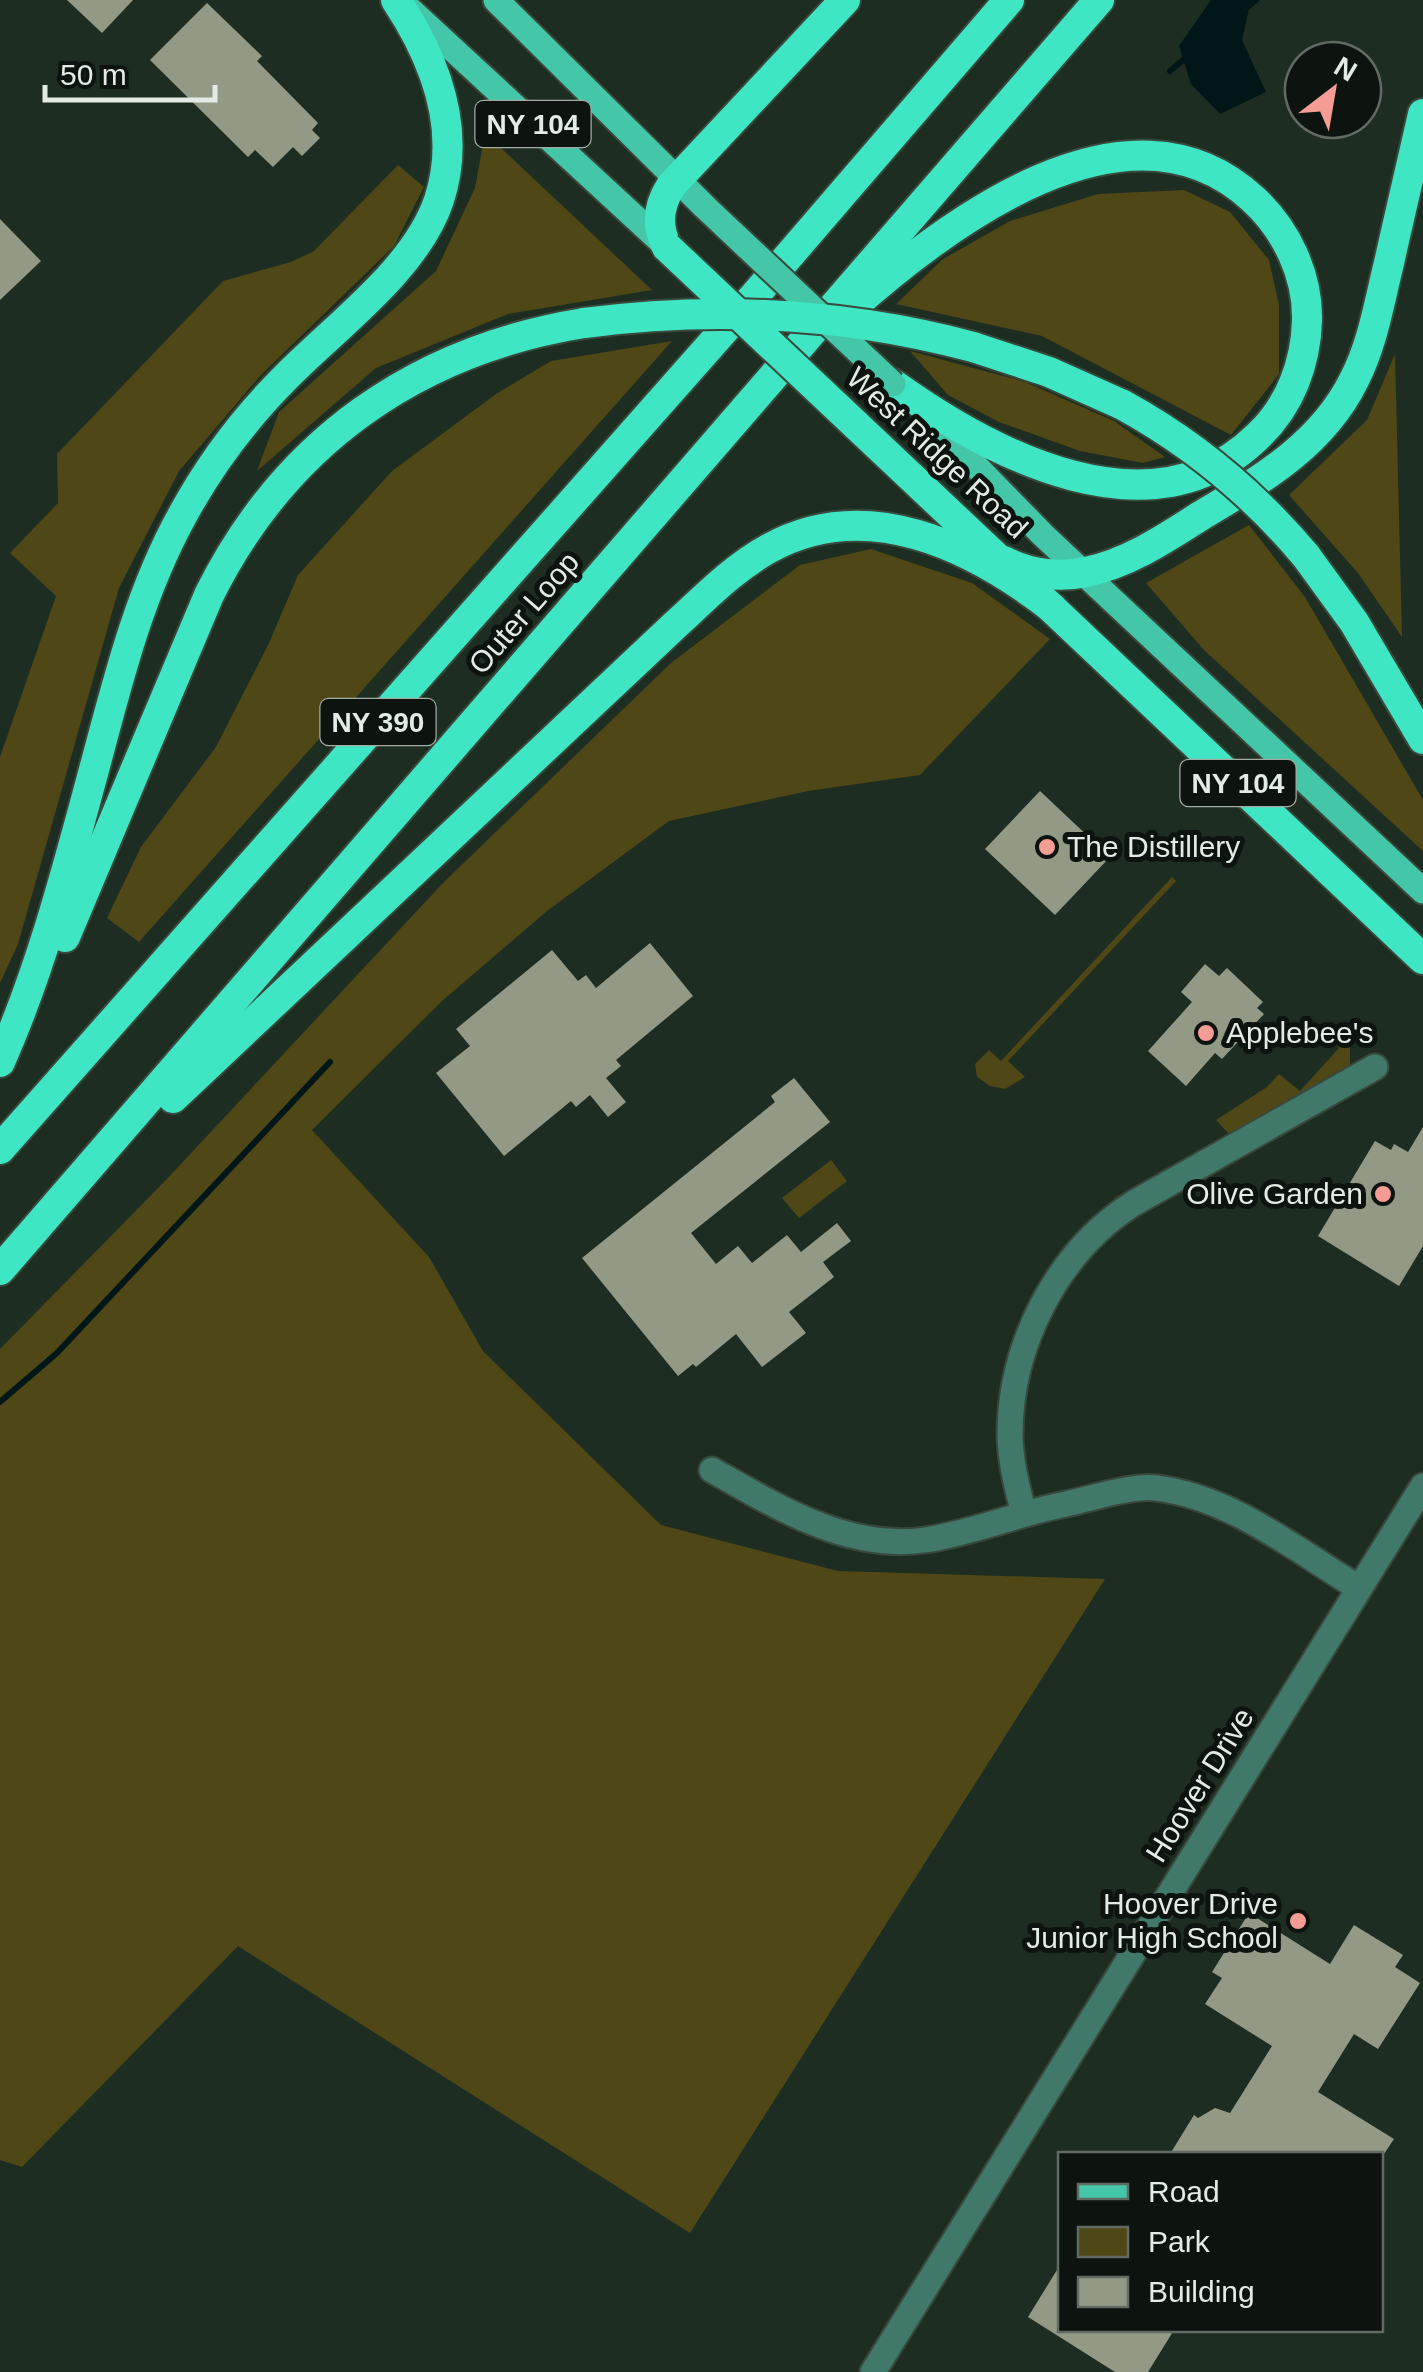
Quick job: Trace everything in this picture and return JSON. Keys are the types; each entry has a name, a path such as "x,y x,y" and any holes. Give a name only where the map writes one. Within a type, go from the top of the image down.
{"highway":[{"path":"0,1063 54,913 129,640 172,535 232,438 283,379 400,264 426,229 437,206 447,152 444,109 429,59 398,0"},
{"path":"667,247 659,228 660,214 663,200 676,180 844,0"},
{"name":"Outer Loop","path":"0,1149 756,294 1009,0"},
{"name":"Outer Loop","path":"0,1270 1099,0"},
{"path":"997,558 1040,573 1083,573 1124,560 1276,470 1306,445 1338,408 1369,344 1423,114"},
{"path":"748,409 854,306 952,226 1012,190 1076,166 1158,158 1220,175 1266,212 1290,248 1302,282 1307,318 1304,351 1285,403 1265,430 1234,456 1199,474 1174,480 1114,482 1036,465 970,433 894,384"},
{"name":"West Ridge Road","path":"667,247 1423,960"},
{"path":"0,1063 64,940 209,595 232,551 271,497 338,430 421,374 502,341 584,323 680,314 796,316 899,330 1049,372 1123,405 1173,434 1218,467 1259,505 1306,556 1354,622 1423,738"},
{"path":"24,1243 336,942 673,627 741,566 763,552 806,533 838,527 904,530 952,546 983,562 1052,608"}],"main road":[{"name":"West Ridge Road","path":"398,0 667,247"},
{"name":"West Ridge Road","path":"496,0 676,180 894,384 1083,573 1423,891"}],"street":[{"path":"1024,1513 1010,1438 1017,1375 1048,1296 1086,1240 1134,1204 1376,1067"},
{"path":"712,1470 774,1506 853,1538 924,1540 1024,1513 1152,1487 1205,1498 1360,1588"},
{"name":"Hoover Drive","path":"873,2372 1423,1486"}],"green space":[{"path":"485,133 652,290 508,314 376,368 257,471 279,412 436,271 475,188"},
{"path":"398,165 424,187 394,246 261,375 179,471 119,588 18,944 0,983 0,757 56,596 10,553 58,503 57,454 223,281 291,262 314,251"},
{"path":"1184,190 1230,212 1269,260 1279,305 1279,374 1231,435 1042,336 896,304 943,259 1010,221 1098,194"},
{"path":"672,341 139,942 107,918 141,847 216,747 269,643 298,575 392,471 496,394 551,361"},
{"path":"910,351 1025,382 1114,421 1165,457 1143,463 1080,451 999,422 948,395"},
{"path":"1395,354 1402,637 1358,573 1289,495 1367,420"},
{"path":"1249,525 1305,597 1423,800 1423,851 1204,650 1146,583"},
{"path":"871,549 972,583 1050,639 920,775 808,791 669,821 547,911 442,1001 312,1130 429,1257 483,1351 661,1525 838,1571 1105,1579 690,2233 238,1946 22,2167 0,2160 0,1349 165,1181 443,883 671,663 800,565"},
{"path":"1172,877 1176,881 1008,1061 1025,1077 1005,1089 990,1086 977,1077 975,1064 989,1050 1001,1061"},
{"path":"1337,1029 1350,1041 1350,1064 1342,1076 1117,1202 1114,1198 1230,1135 1216,1120 1267,1087 1279,1074 1300,1091 1339,1048 1328,1039"},
{"path":"831,1160 847,1181 799,1218 782,1198"}],"shaded area":[{"path":"1211,0 1251,0 1242,40 1266,92 1220,114 1191,84 1179,46"}],"building":[{"path":"67,0 133,0 102,33"},
{"path":"207,3 262,56 257,61 318,123 312,130 320,138 302,156 293,147 273,167 255,150 248,157 150,60"},
{"path":"0,219 41,261 0,300"},
{"path":"1040,791 1110,857 1055,915 985,849"},
{"path":"650,943 693,996 616,1060 621,1066 606,1078 626,1102 608,1117 590,1095 576,1107 571,1101 504,1156 436,1073 470,1046 456,1029 552,950 578,981 586,975 596,988"},
{"name":"Applebee's","path":"1205,964 1219,976 1227,968 1263,1002 1257,1008 1264,1014 1222,1059 1215,1053 1186,1086 1148,1051 1192,1002 1181,992"},
{"path":"794,1078 830,1122 691,1233 716,1264 738,1246 752,1263 787,1235 801,1252 837,1223 851,1241 823,1262 834,1277 789,1312 806,1333 762,1367 736,1334 696,1367 693,1364 678,1376 582,1258 775,1102 771,1096"},
{"name":"Olive Garden","path":"1423,1127 1423,1246 1399,1286 1318,1236 1375,1141 1391,1150 1394,1144 1408,1152"},
{"path":"1249,1913 1330,1964 1354,1925 1403,1955 1395,1967 1420,1983 1378,2049 1354,2034 1318,2092 1394,2139 1384,2154 1171,2152 1194,2115 1198,2118 1215,2108 1230,2113 1272,2046 1205,2004 1222,1978 1212,1972"},
{"path":"1058,2268 1058,2332 1173,2332 1148,2372 1115,2372 1028,2317"}],"waterway":[{"path":"1244,10 1256,0"},
{"path":"1170,71 1188,56"},
{"path":"0,1402 57,1353 330,1062"}],"place":[{"name":"The Distillery","path":"1047,847"},
{"name":"Applebee's","path":"1206,1033"},
{"name":"Olive Garden","path":"1383,1194"},
{"name":"Hoover Drive Junior High School","path":"1298,1921"}]}
